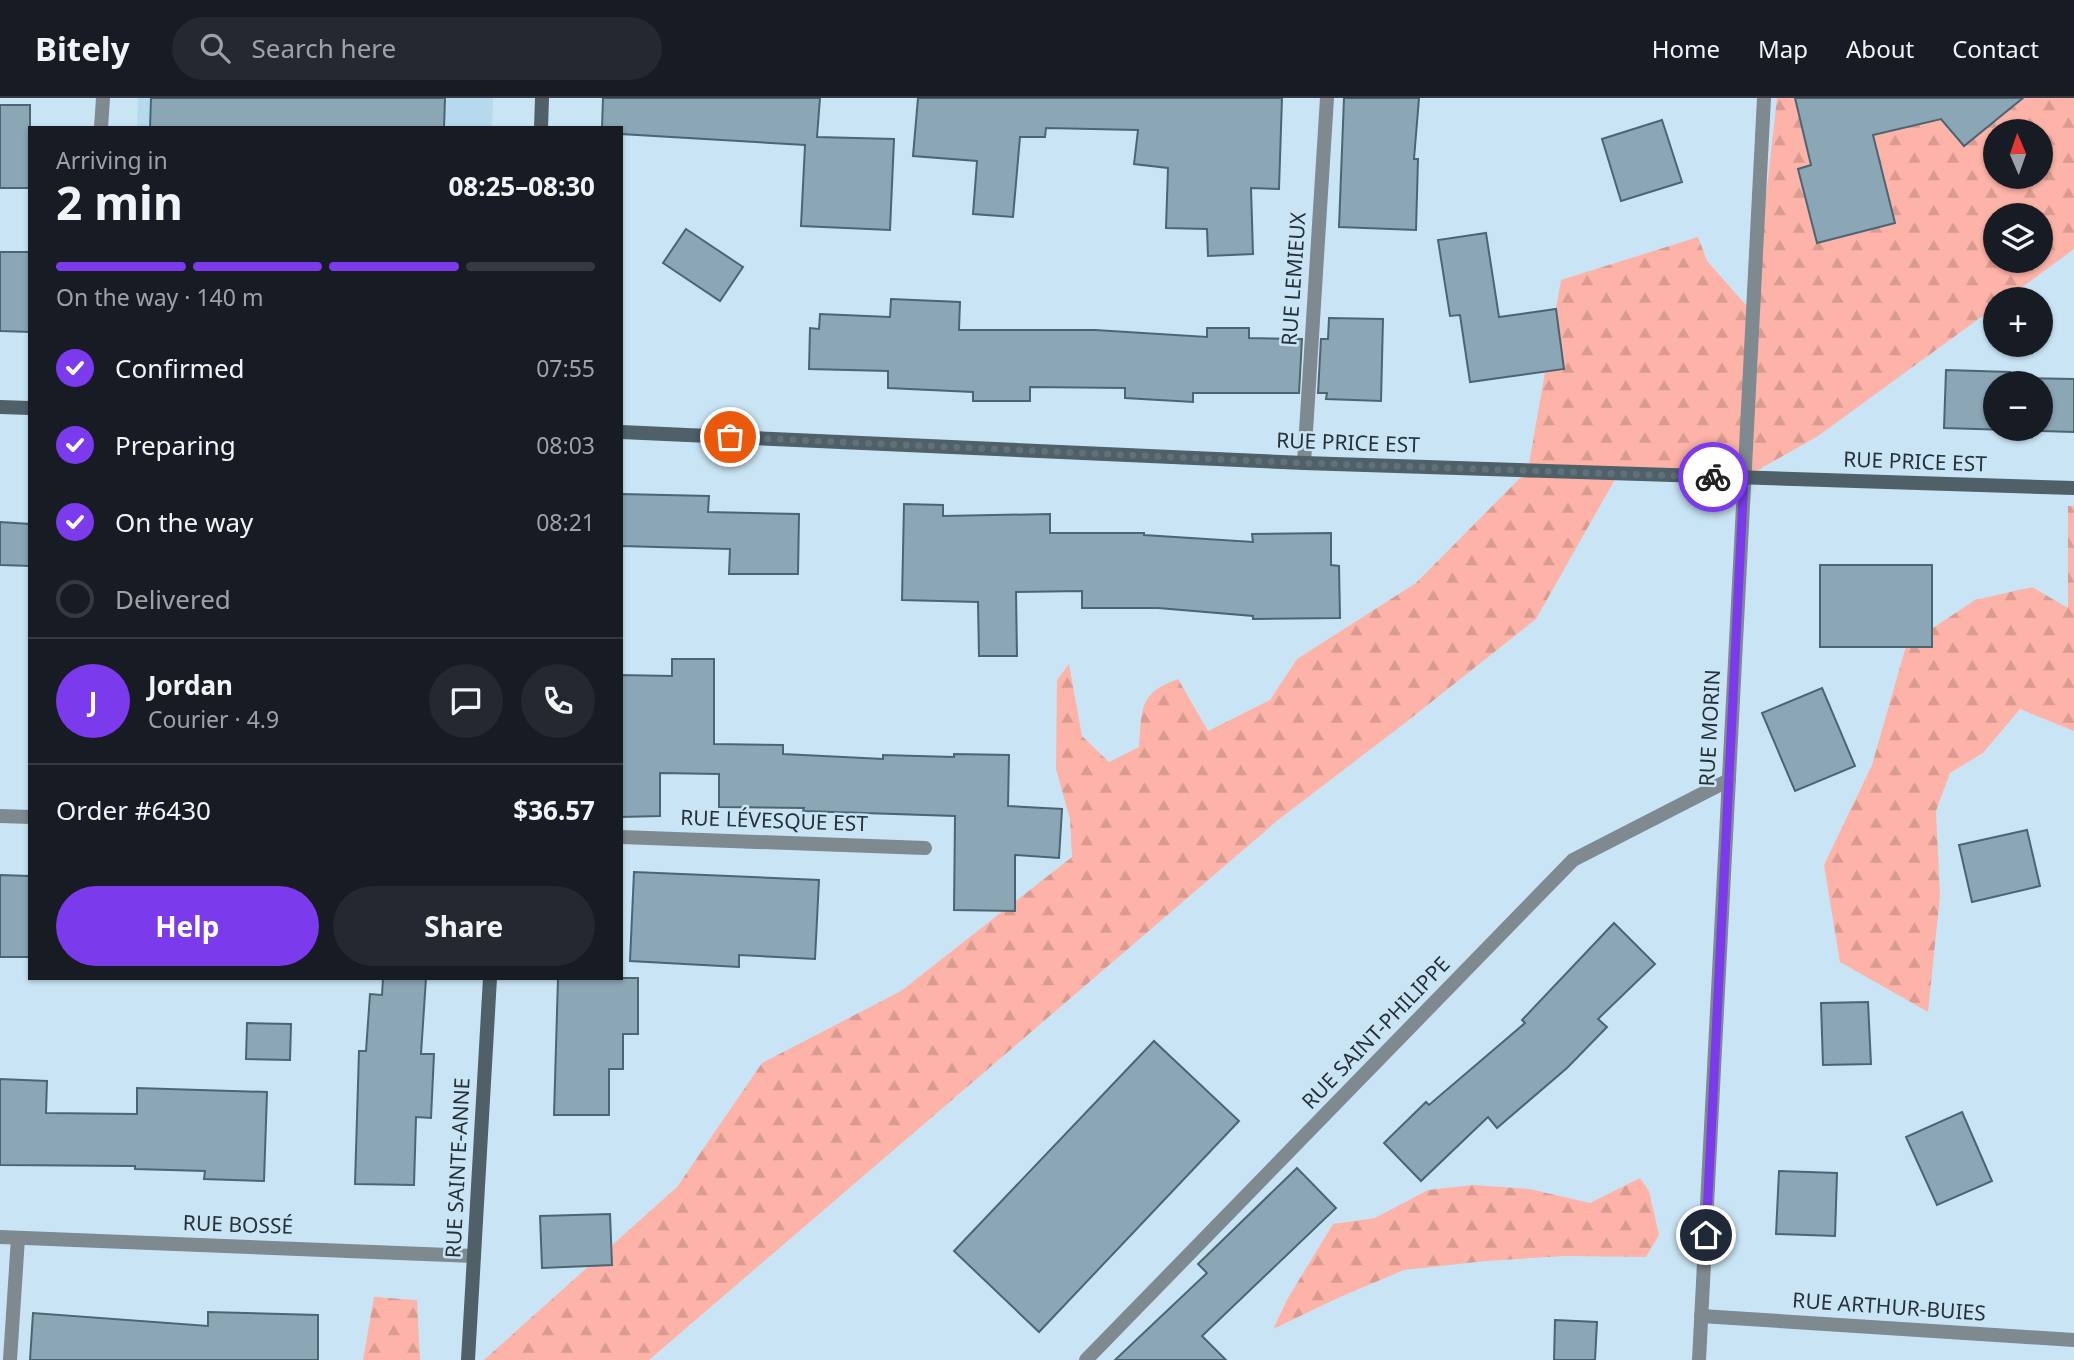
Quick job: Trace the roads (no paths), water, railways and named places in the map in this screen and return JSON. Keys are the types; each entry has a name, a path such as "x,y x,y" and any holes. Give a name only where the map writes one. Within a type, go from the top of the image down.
{"street":[{"path":"101,126 103,98"},
{"path":"541,126 542,98"},
{"name":"RUE LEMIEUX","path":"1304,463 1327,98"},
{"name":"RUE MORIN","path":"1699,1360 1764,98"},
{"path":"0,407 28,408"},
{"name":"RUE PRICE EST","path":"623,432 1304,463 2074,488"},
{"name":"RUE SAINT-PHILIPPE","path":"1086,1360 1573,860 1729,780"},
{"path":"0,816 28,817"},
{"name":"RUE LÉVESQUE EST","path":"623,837 925,848"},
{"name":"RUE SAINTE-ANNE","path":"468,1360 490,980"},
{"name":"RUE BOSSÉ","path":"0,1237 474,1256"},
{"path":"10,1360 18,1238"},
{"name":"RUE ARTHUR-BUIES","path":"1701,1316 2074,1340"}]}
